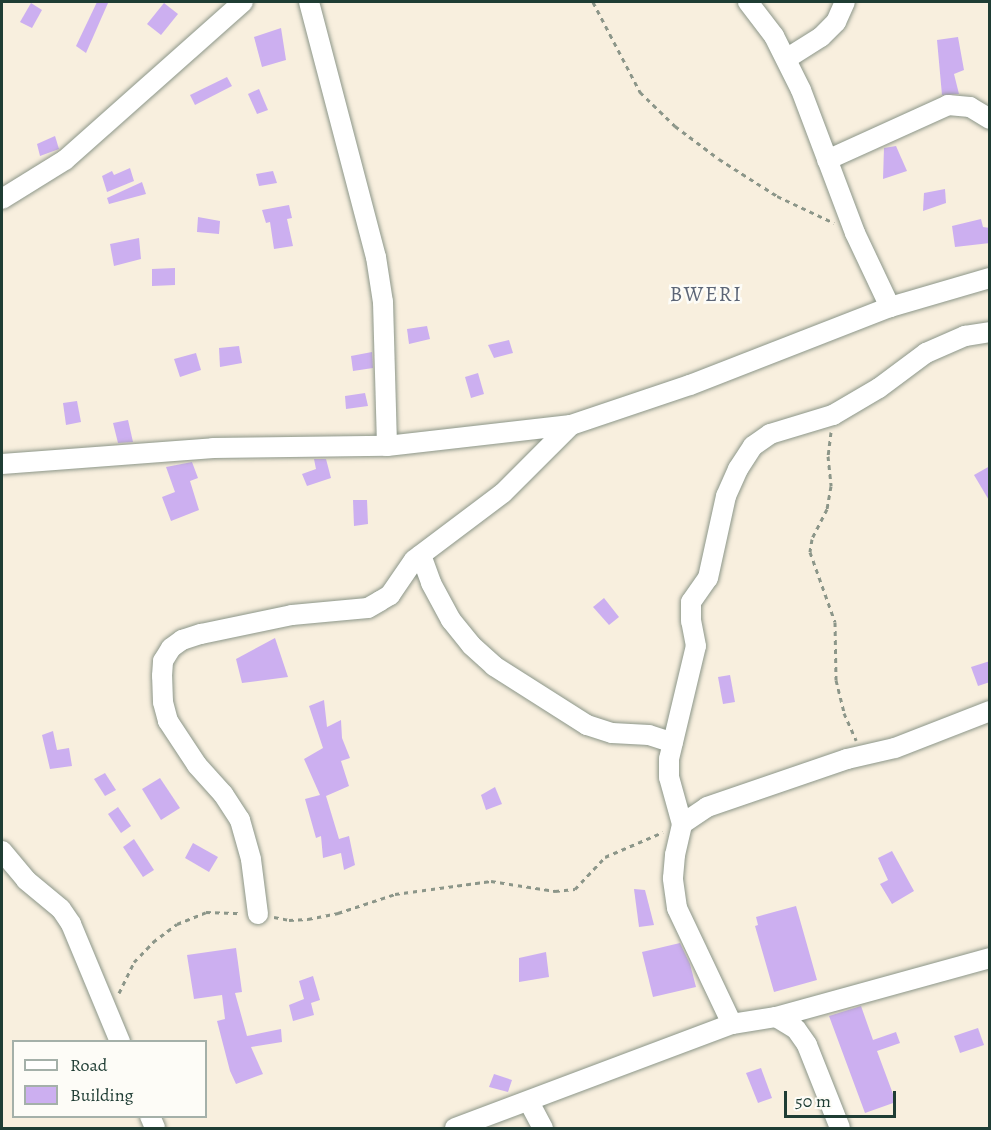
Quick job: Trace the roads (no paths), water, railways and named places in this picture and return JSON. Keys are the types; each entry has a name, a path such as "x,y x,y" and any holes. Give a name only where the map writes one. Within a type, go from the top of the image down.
{"street":[{"path":"2,199 65,160 243,2"},
{"path":"309,2 376,257 383,302 387,446"},
{"path":"748,2 764,20 801,90 855,233 890,307"},
{"path":"786,59 821,37 836,22 845,2"},
{"path":"827,160 948,105 970,107 990,119"},
{"path":"2,464 213,448 387,446 571,425 690,385 890,307 990,278"},
{"path":"732,1024 677,908 673,878 675,855 682,824 669,777 673,743 696,646 691,621 691,602 708,578 726,496 738,469 753,446 770,434 833,415 879,388 926,353 965,336 990,332"},
{"path":"258,914 252,859 240,820 223,794 197,765 168,721 163,702 164,661 171,648 182,640 201,634 292,615 368,608 390,595 421,555 503,493 571,425"},
{"path":"421,555 431,583 451,620 471,645 494,666 587,725 612,733 649,735 673,743"},
{"path":"682,824 707,807 863,755 895,748 990,711"},
{"path":"2,851 26,879 61,909 71,924 120,1040"},
{"path":"455,1128 732,1024 776,1017 990,958"},
{"path":"776,1017 796,1029 807,1045 840,1128"},
{"path":"529,1102 543,1128"}],"district":[{"name":"BWERI","path":"706,294"}]}
